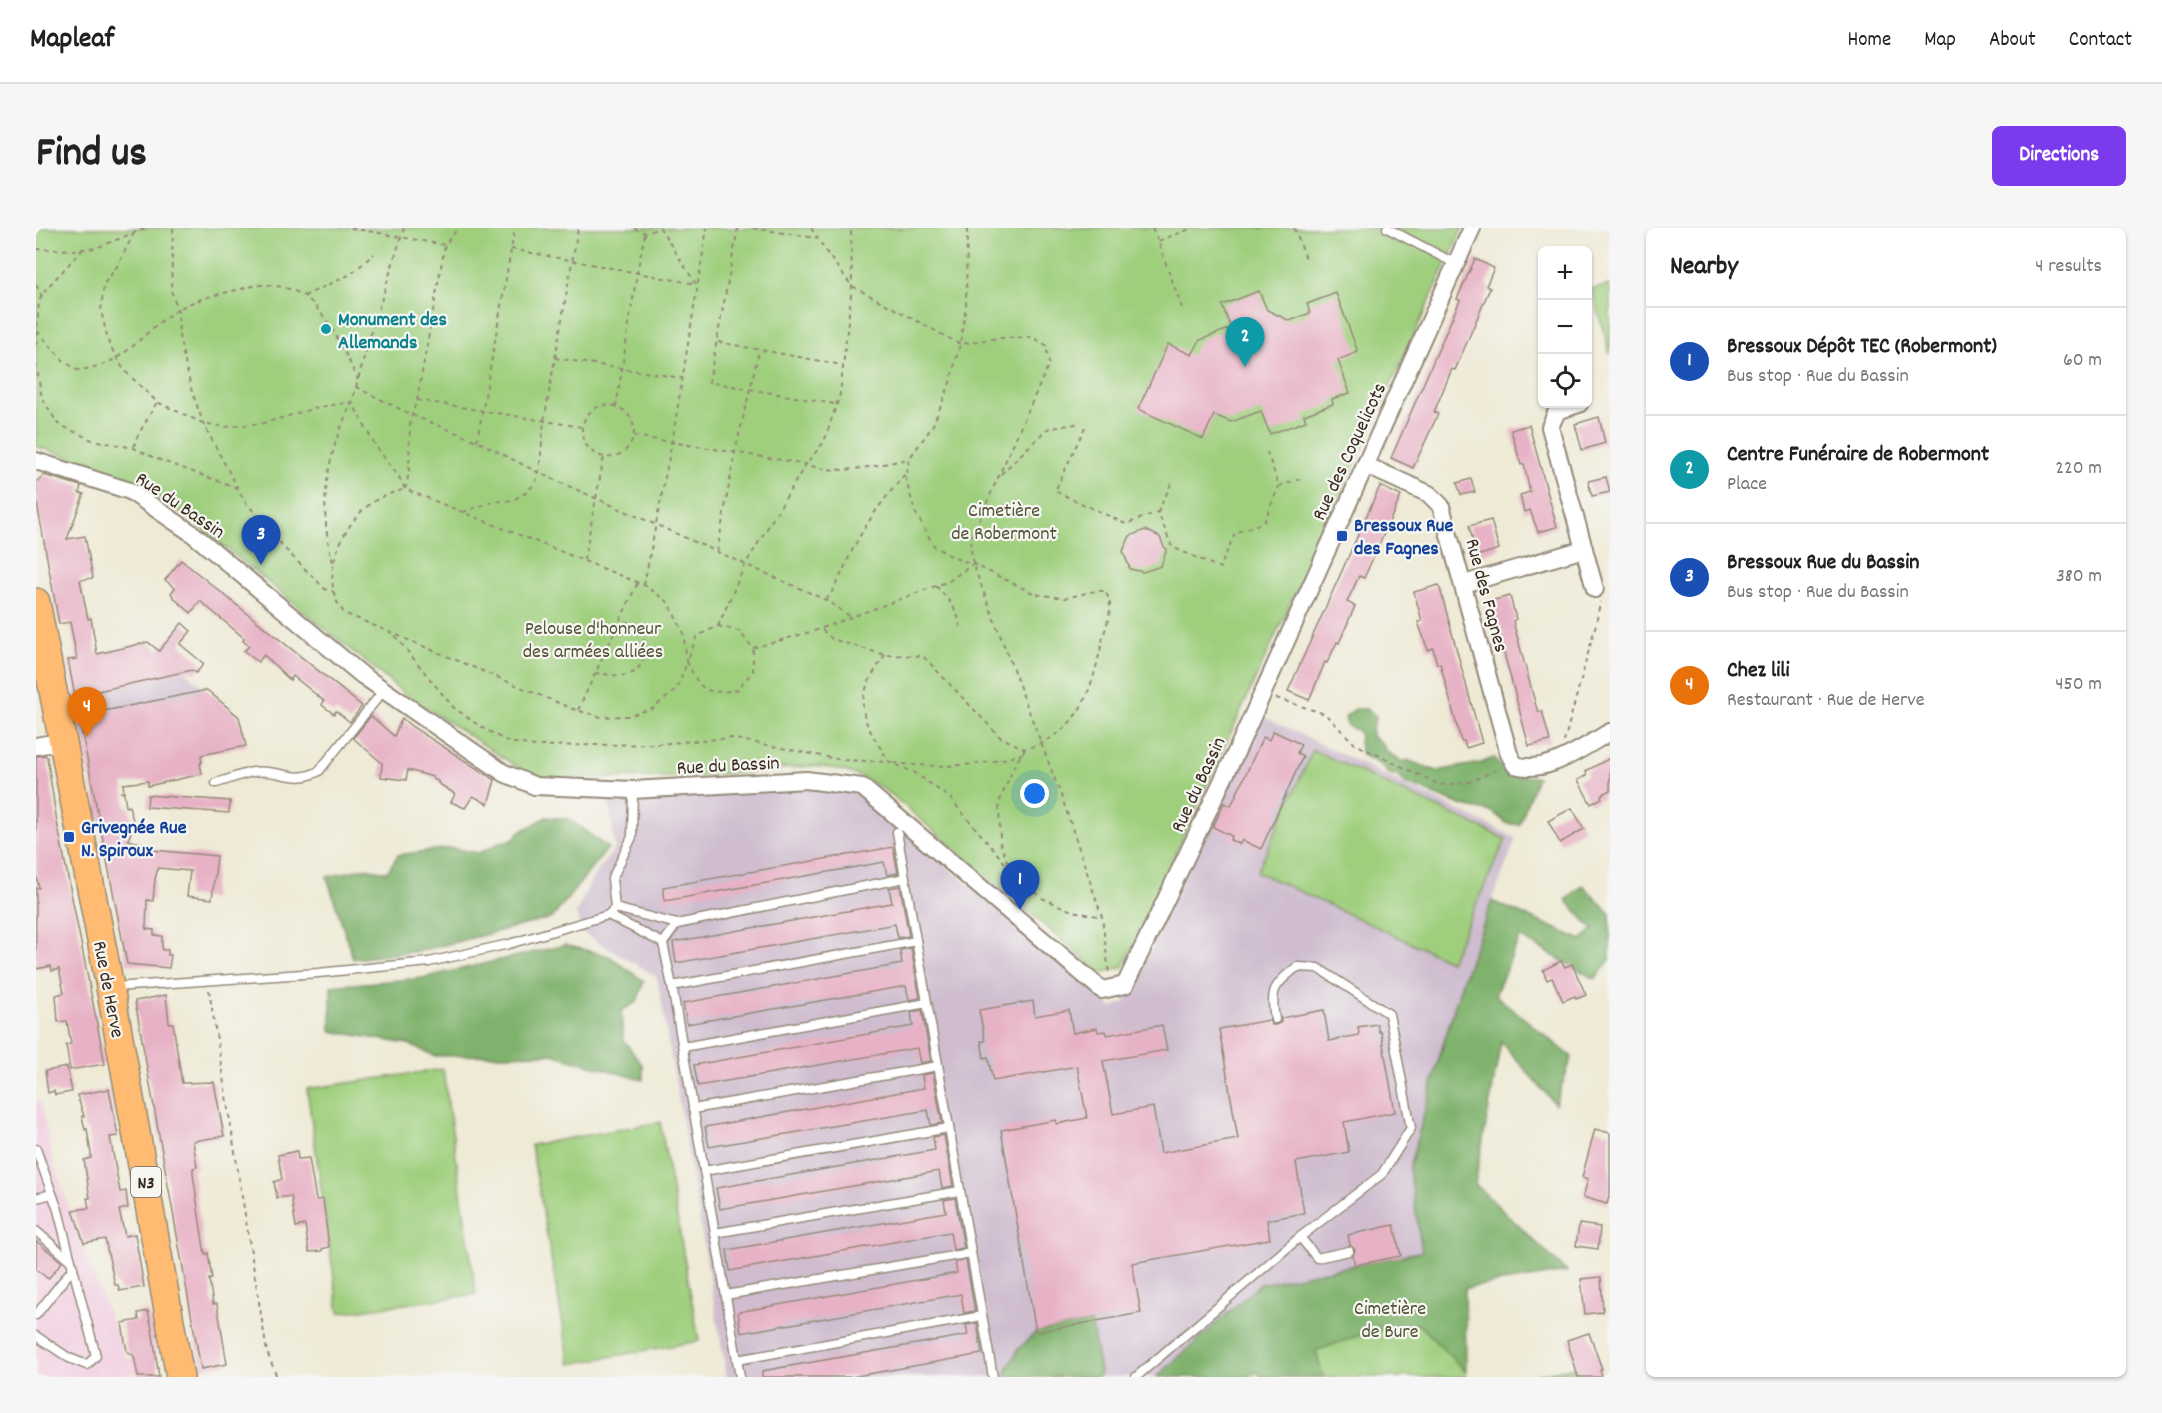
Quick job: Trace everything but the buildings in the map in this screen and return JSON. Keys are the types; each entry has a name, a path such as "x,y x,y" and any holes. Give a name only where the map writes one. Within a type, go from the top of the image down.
{"main road":[{"name":"Rue de Herve","path":"36,602 110,987 180,1377"}],"street":[{"name":"Rue des Coquelicots","path":"1263,692 1472,228"},
{"path":"1566,408 1557,411 1550,427 1596,589"},
{"name":"Rue du Bassin","path":"36,461 130,491 193,534 362,675 504,773 535,786 633,790 806,780 862,787 1102,990 1125,985 1263,692"},
{"name":"Rue des Fagnes","path":"1365,465 1429,494 1441,506 1509,754 1522,767"},
{"path":"1464,584 1584,549"},
{"path":"1522,767 1561,759 1610,732"},
{"path":"36,746 64,741"}],"lane":[{"path":"1387,228 1456,264"},
{"path":"216,783 254,771 275,772 297,778 310,776 319,771 384,690"},
{"path":"615,908 612,879 632,837 633,790"},
{"path":"897,832 993,1377"},
{"path":"615,908 677,924 905,878"},
{"path":"110,987 208,982 429,962 509,944 608,915 615,908"},
{"path":"608,915 663,944"},
{"path":"677,924 663,944 740,1377"},
{"path":"672,986 916,941"},
{"path":"1136,1377 1300,1236 1382,1174 1411,1128 1389,1014 1318,968 1298,967 1280,980 1271,997 1275,1019"},
{"path":"683,1047 927,1003"},
{"path":"693,1109 938,1066"},
{"path":"704,1171 949,1128"},
{"path":"36,1149 52,1194 96,1356 87,1365 69,1358 36,1336"},
{"path":"715,1233 960,1191"},
{"path":"36,1198 52,1194"},
{"path":"36,1231 72,1265"},
{"path":"1300,1236 1317,1258 1349,1251"},
{"path":"726,1295 971,1253"},
{"path":"36,1315 72,1265"},
{"path":"738,1360 982,1316"}],"path":[{"path":"36,249 96,248 146,228"},
{"path":"173,228 171,291 178,310 178,336 191,388 203,423 244,500 286,550 325,589 334,592"},
{"path":"351,228 445,245"},
{"path":"334,564 328,545 324,505 328,466 340,427 352,402 404,228"},
{"path":"405,489 410,474 408,455 410,424 417,400 445,245 458,228"},
{"path":"477,441 515,228"},
{"path":"462,512 492,502 513,500 527,492 535,483 539,473 544,421 578,228"},
{"path":"634,228 645,233 660,228 696,284"},
{"path":"644,585 672,442 696,284 707,228"},
{"path":"738,228 709,382 837,404"},
{"path":"753,228 817,239"},
{"path":"811,228 852,286 960,344 999,338 1032,337 1046,345 1050,364 970,540 973,564 1062,798 1102,917 1111,988"},
{"path":"718,626 745,565 806,464 824,442 837,404 852,286 851,228"},
{"path":"821,629 832,639 885,655 922,656 1000,737 1025,749 1041,745 1065,728 1083,705 1096,669 1110,604 1105,591 1065,598 1035,594 973,564 954,558 934,546 915,512 906,480 909,459 932,427 949,386 960,344 966,306 967,228"},
{"path":"1152,228 1182,308"},
{"path":"1158,241 1193,228"},
{"path":"1294,228 1307,261"},
{"path":"134,233 118,265 104,284 101,311 109,344 124,370 157,402 203,423 226,427 264,423 320,407 352,402"},
{"path":"616,406 645,233"},
{"path":"511,249 696,284"},
{"path":"36,345 39,301 46,289 82,250"},
{"path":"304,296 351,274 374,254"},
{"path":"36,285 42,297"},
{"path":"37,331 63,360 77,370 91,369 118,359 178,310 209,296 259,285 280,286 304,296 324,318 343,348 358,380"},
{"path":"718,342 843,365"},
{"path":"717,552 735,452 759,351"},
{"path":"555,358 682,378"},
{"path":"36,364 42,398 58,424 92,440 134,448 157,459 238,488"},
{"path":"356,387 412,415 477,441 539,473 826,600 851,618"},
{"path":"417,400 582,427"},
{"path":"134,448 136,439 157,402"},
{"path":"352,402 375,445 399,477 405,489 644,585 667,601 683,631 687,662 699,686 715,694 737,690 753,671 753,648 739,631 718,626 697,636 687,662 677,689 652,709 627,716 601,717 578,710 344,613 334,592 334,564 341,538 359,513 378,499 405,489"},
{"path":"604,405 616,406 632,419 634,436 631,445 620,455 604,457 597,455 584,442 582,427 587,416 604,405"},
{"path":"999,476 1047,429 1081,423"},
{"path":"1084,427 1055,492 1126,524 1158,512 1173,480"},
{"path":"634,436 806,464 817,468 849,470 909,459"},
{"path":"1158,512 1172,548 1220,568 1234,534 1264,522 1279,486 1267,452"},
{"path":"584,561 604,457"},
{"path":"826,600 884,498 907,472"},
{"path":"1279,486 1300,478"},
{"path":"753,648 821,629 950,581 973,564"},
{"path":"578,710 638,582"},
{"path":"936,586 950,601 960,620 960,629"},
{"path":"1561,759 1596,624 1602,593 1596,589"},
{"path":"595,673 621,676 636,672 644,660 646,647 643,635 621,617"},
{"path":"394,635 453,707 508,742 547,746 657,744 731,738 842,760 924,766 958,766 1022,754"},
{"path":"885,655 863,690 863,712 870,733 890,762 915,773 950,798 1010,869 1042,898 1072,911 1102,917"},
{"path":"1263,692 1325,714 1355,744 1440,785 1467,783 1490,771 1522,767"},
{"path":"1010,869 1000,843 999,803 1014,766 1025,749"},
{"path":"208,982 267,1352 277,1377"}],"shaded area":[{"path":"148,642 219,700 116,721 108,702 97,654"},
{"path":"1258,714 1516,838 1463,979 1409,1169 1422,1252 1260,1284 1157,1377 727,1377 657,977 581,932 576,913 591,880 615,848 608,797 693,795 805,785 852,792 867,800 1096,991 1111,1007 1124,1003 1139,975"},
{"path":"36,1101 41,1103 54,1164 93,1275 126,1358 155,1356 158,1368 109,1377 36,1377"}],"green space":[{"name":"Cimetière de Robermont","path":"36,228 1463,228 1123,967 1100,973 892,795 855,774 812,766 689,777 550,778 525,772 405,694 192,520 148,491 101,468 36,446"},
{"path":"1610,285 1610,355 1592,289"},
{"path":"1355,709 1366,709 1376,716 1372,737 1381,742 1387,752 1403,762 1407,760 1437,771 1481,763 1494,758 1507,775 1537,777 1519,825 1506,823 1493,812 1463,806 1406,783 1362,755 1360,736 1357,730 1347,726 1345,717"},
{"path":"1313,750 1506,839 1450,961 1257,872"},
{"path":"546,817 569,819 608,848 552,918 420,951 353,959 327,877 365,868 387,872 398,855 451,848 479,853 501,842 515,839 517,834"},
{"path":"1583,885 1610,914 1610,960 1595,979 1520,937 1495,995 1572,1057 1555,1104 1501,1042 1475,1184 1567,1272 1465,1288 1466,1372 1418,1324 1368,1332 1316,1351 1323,1377 1261,1377 1258,1372 1247,1377 1157,1377 1260,1284 1422,1252 1409,1169 1463,979 1492,901 1582,940 1593,929 1566,900"},
{"path":"565,945 609,956 644,981 637,1002 621,1011 623,1039 643,1066 643,1080 552,1054 435,1056 408,1044 331,1031 331,986 422,978"},
{"path":"443,1069 476,1294 339,1313 307,1089"},
{"path":"660,1122 699,1341 570,1364 531,1145"},
{"name":"Cimetière de Bure","path":"1438,1248 1467,1377 1296,1377 1355,1265"},
{"path":"1091,1322 1100,1372 1098,1377 1007,1377 1006,1372 1018,1350 1036,1332"},
{"path":"1575,1367 1578,1377 1525,1377"}],"place":[{"name":"Monument des Allemands","path":"326,329"},
{"name":"Centre Funéraire de Robermont","path":"1245,367"},
{"name":"Bressoux Rue des Fagnes","path":"1342,536"},
{"name":"Bressoux Rue du Bassin","path":"261,565"},
{"name":"Chez lili","path":"87,737"},
{"name":"Grivegnée Rue N. Spiroux","path":"69,837"},
{"name":"Bressoux Dépôt TEC (Robermont)","path":"1020,910"}],"park label":[{"name":"Pelouse d'honneur des armées alliées","path":"593,638"}]}
